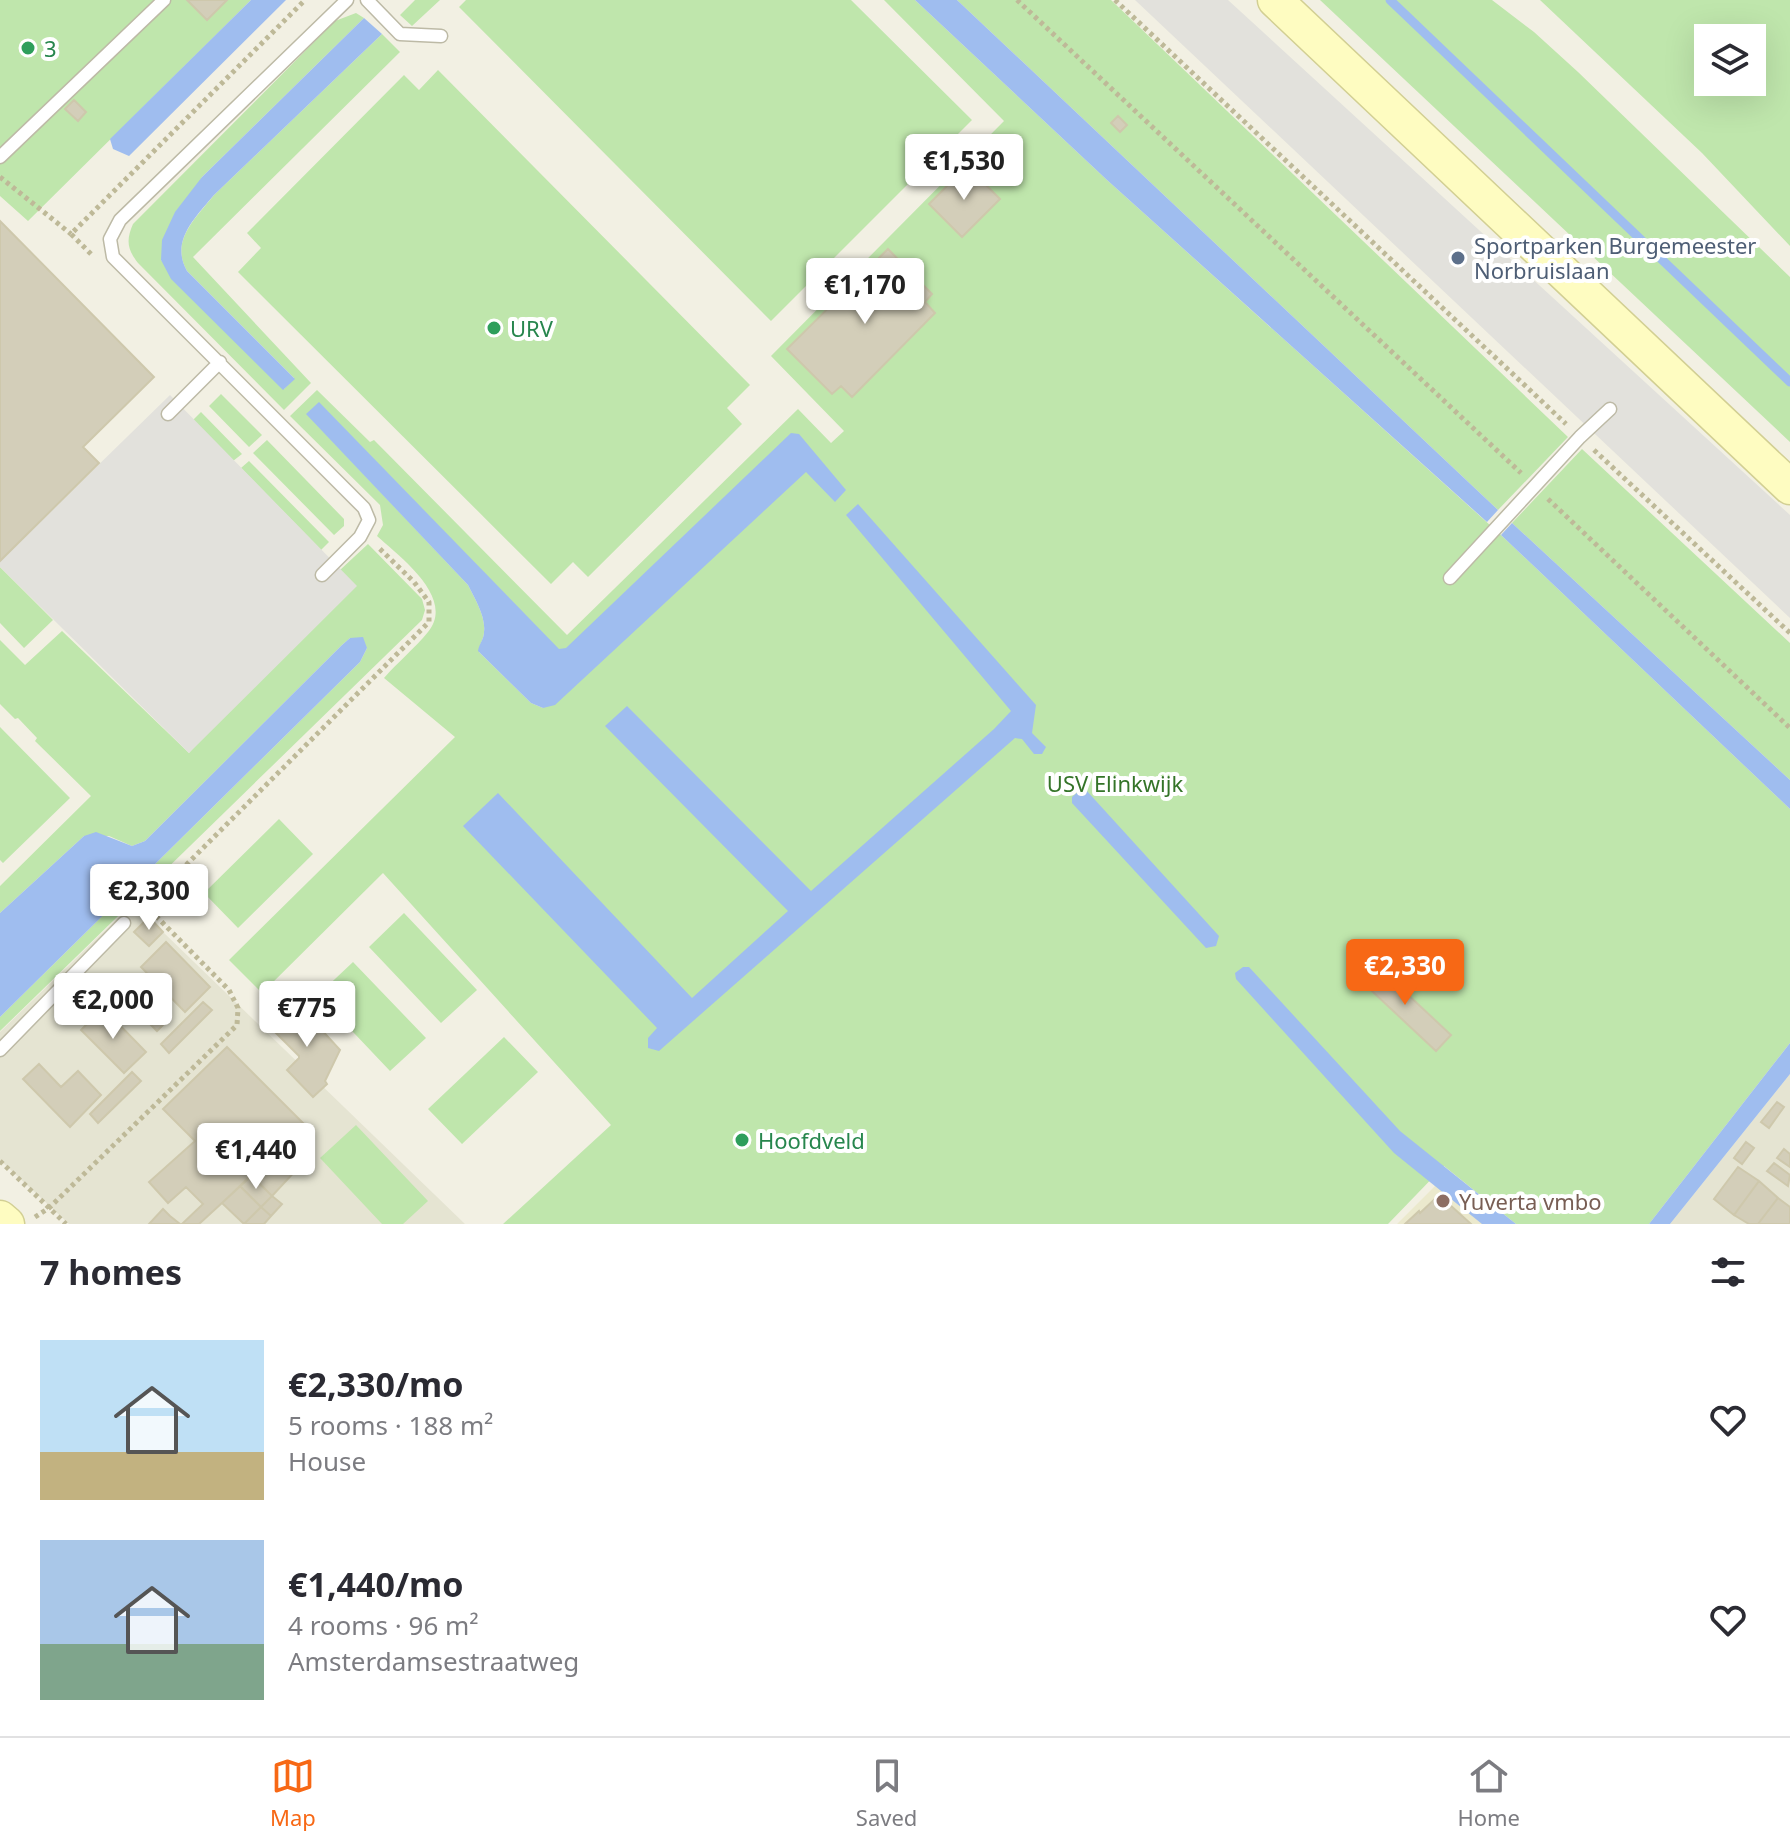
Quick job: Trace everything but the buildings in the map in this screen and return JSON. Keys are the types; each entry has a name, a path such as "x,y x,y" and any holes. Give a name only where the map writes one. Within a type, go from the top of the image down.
{"main road":[{"path":"1275,0 1790,487"},
{"path":"0,1218 7,1224"}],"lane":[{"path":"0,157 164,0"},
{"path":"322,575 363,531 369,520 364,508 113,257 110,239 120,220 347,0"},
{"path":"367,0 400,34 441,36"},
{"path":"168,414 220,362"},
{"path":"1450,578 1580,437 1610,409"},
{"path":"0,1050 124,923"}],"path":[{"path":"71,234 305,0"},
{"path":"1017,0 1790,728"},
{"path":"1115,0 1790,633"},
{"path":"0,177 71,234 92,255"},
{"path":"49,1208 237,1025 238,1008 229,990 150,910 152,899 429,622 429,602 422,592 363,531"},
{"path":"0,1161 66,1224"}],"shaded area":[{"name":"Sportparken Burgemeester Norbruislaan","path":"1135,0 1228,0 1790,515 1790,618"},
{"path":"170,395 357,586 189,753 0,567 0,561"},
{"path":"133,903 465,1224 69,1224 0,1160 0,1032"},
{"path":"1790,1074 1790,1224 1670,1224"},
{"name":"Yuverta vmbo","path":"1442,1179 1493,1224 1397,1224"}],"green space":[{"path":"0,0 251,0 28,221 0,196"},
{"path":"415,0 440,0 412,26 400,15"},
{"path":"466,0 851,0 972,120 771,321 459,7"},
{"name":"USV Elinkwijk","path":"884,0 915,0 1107,180 1501,535 1790,809 1790,1043 1649,1224 1516,1224 1444,1166 1388,1224 503,1224 611,1125 383,873 262,993 229,960 455,737 384,678 428,632 435,619 430,592 411,567 377,536 383,525 380,505 290,416 317,390 370,442 374,440 567,635 798,409 831,443 844,431 771,356 1004,121","holes":["319,403 558,649 566,649 543,708 531,703 479,652 484,626 468,585 307,414"]},
{"path":"957,0 1111,0 1568,437 1498,510"},
{"path":"1320,0 1492,0 1534,32 1578,72 1790,277 1790,442"},
{"path":"1540,0 1790,0 1790,246 1702,153"},
{"path":"356,13 364,18 202,177 161,260 284,389 294,378 187,271 182,260 183,240 214,195 382,34 400,52 193,257 311,383 284,410 138,263 130,249 129,235 133,224 335,21"},
{"name":"URV","path":"438,70 750,385 727,408 742,424 588,577 573,562 551,584 238,272 261,248 247,233 404,75 419,90"},
{"path":"221,394 262,435 249,447 209,406"},
{"path":"201,412 242,454 233,461 193,420"},
{"path":"267,440 344,519 344,526 334,535 253,453"},
{"path":"1582,449 1790,643 1790,780 1512,523"},
{"path":"249,461 329,542 321,550 241,468"},
{"path":"368,544 422,599 425,610 422,620 0,1031 0,1017 360,662 367,648 350,638 145,841 132,846 109,836 84,836 0,913 0,886 91,796 35,741 37,738 18,718 15,719 0,704 0,640 25,665 62,631 189,753 340,570"},
{"path":"0,567 53,620 24,648 0,623"},
{"path":"0,727 70,798 3,863 0,860"},
{"path":"279,819 313,854 238,928 204,893"},
{"path":"404,913 477,990 441,1023 369,947"},
{"path":"353,962 426,1038 390,1071 318,995"},
{"path":"504,1037 538,1072 462,1144 428,1109"},
{"path":"356,1125 428,1201 403,1224 382,1224 320,1158"}],"water":[{"path":"251,0 286,0 129,156 113,149 110,139"},
{"path":"915,0 957,0 1498,510 1487,522 1107,180"},
{"path":"364,18 382,34 214,195 193,221 183,240 182,260 187,271 295,379 283,390 171,279 161,260 162,240 175,212 202,177"},
{"path":"319,402 559,649 566,648 791,433 799,434 846,490 835,502 806,472 555,705 543,708 531,703 478,651 484,626 468,585 306,414"},
{"path":"858,504 1036,705 1032,733 1046,747 1042,754 1034,754 1022,739 1015,738 659,1051 648,1048 648,1038 657,1028 463,826 498,793 692,998 788,911 605,726 627,706 811,891 1011,711 846,515"},
{"path":"1512,523 1790,780 1790,809 1501,535"},
{"path":"363,637 367,648 360,662 0,1017 0,913 84,836 96,832 132,846 145,841 342,645 350,638"},
{"path":"1080,790 1086,790 1219,936 1216,946 1206,948 1072,803 1072,797"},
{"path":"1249,967 1400,1131 1516,1224 1482,1224 1394,1153 1236,979 1235,973"},
{"path":"1790,1043 1790,1074 1670,1224 1649,1224"}],"waterway":[{"path":"1390,0 1790,382"}],"place":[{"name":"3","path":"28,48"},
{"name":"Sportparken Burgemeester Norbruislaan","path":"1458,258"},
{"name":"URV","path":"494,328"},
{"name":"Hoofdveld","path":"742,1140"},
{"name":"Yuverta vmbo","path":"1443,1201"}]}
